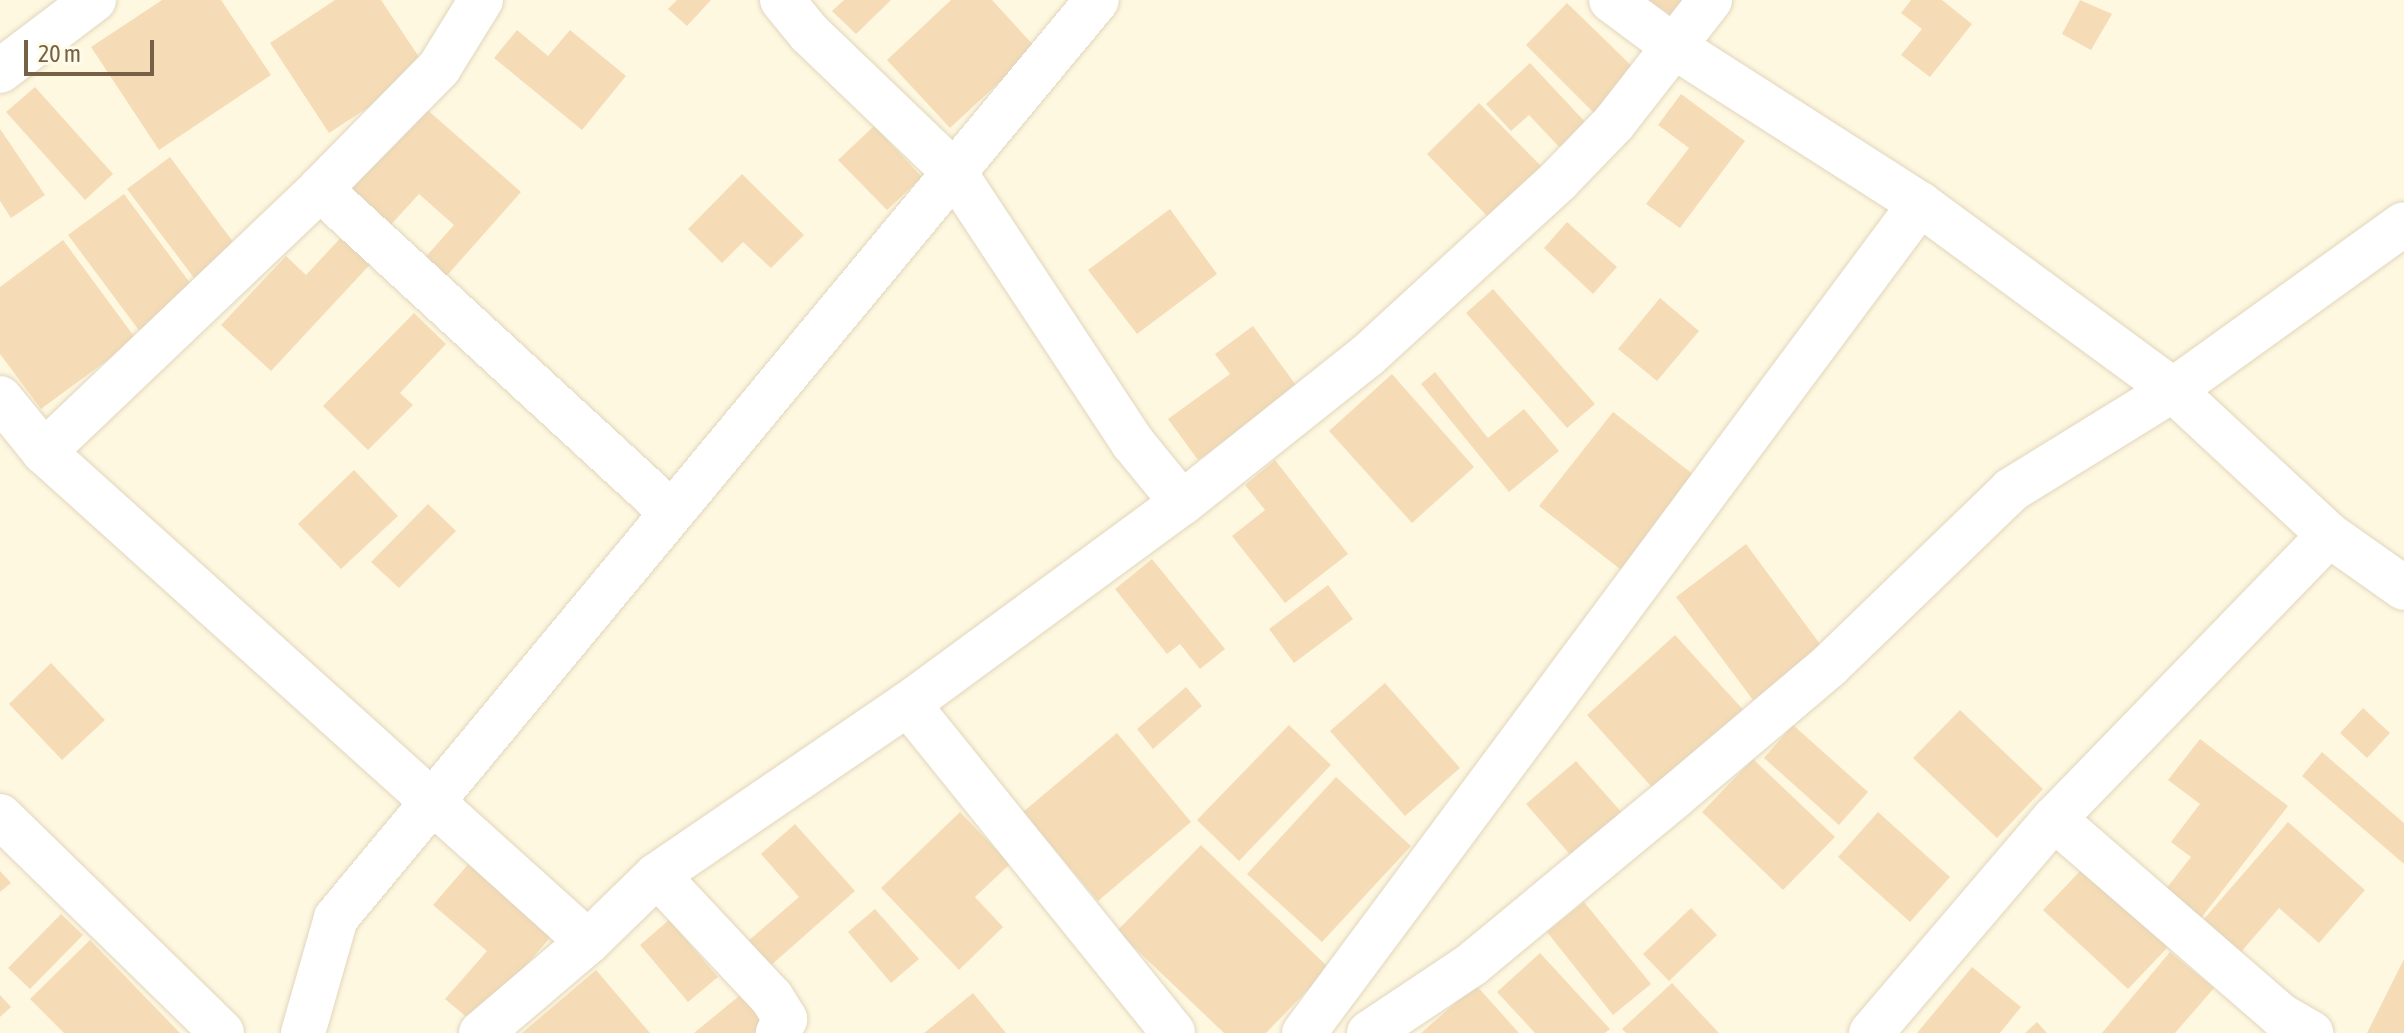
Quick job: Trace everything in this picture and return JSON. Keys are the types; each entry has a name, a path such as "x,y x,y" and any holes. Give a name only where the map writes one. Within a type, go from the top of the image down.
{"street":[{"path":"0,71 94,0"},
{"path":"44,452 320,189 439,68 481,0"},
{"path":"782,0 809,33 955,173 1133,443 1182,503"},
{"path":"303,1033 336,918 670,511 1097,0"},
{"path":"1611,0 1673,46 1920,204 2173,390 2329,535 2404,588"},
{"path":"481,1033 588,942 657,875 908,704 1182,503 1367,356 1558,181 1614,123 1710,0"},
{"path":"320,189 670,511"},
{"path":"1304,1033 1920,204"},
{"path":"1369,1033 1471,965 1710,767 1829,666 2011,490 2173,390 2404,224"},
{"path":"0,398 44,452 210,598 431,804 588,942"},
{"path":"1871,1033 2054,819 2329,535"},
{"path":"908,704 1173,1033"},
{"path":"0,816 222,1033"},
{"path":"2054,819 2269,1007 2311,1033"},
{"path":"657,875 772,998 785,1019 778,1033"}],"building":[{"path":"162,0 221,0 271,75 159,150 91,47"},
{"path":"335,0 381,0 427,69 329,133 270,43"},
{"path":"677,0 711,0 687,26 668,9"},
{"path":"844,0 891,0 856,34 832,11"},
{"path":"951,0 992,0 1036,48 950,128 887,60"},
{"path":"1648,0 1704,0 1687,26"},
{"path":"1911,0 1942,0 1972,24 1930,77 1901,55 1922,29 1901,13"},
{"path":"2080,0 2112,14 2091,50 2062,34"},
{"path":"1567,3 1638,72 1596,115 1526,45"},
{"path":"517,30 548,56 570,30 626,76 582,130 494,58"},
{"path":"1530,63 1588,125 1562,150 1529,115 1511,131 1486,104"},
{"path":"35,87 113,174 85,200 6,112"},
{"path":"1681,94 1745,141 1680,228 1646,204 1689,148 1658,125"},
{"path":"1479,103 1544,169 1492,221 1427,154"},
{"path":"424,107 521,192 443,280 422,261 454,225 419,194 387,229 347,194"},
{"path":"874,126 922,177 887,210 838,160"},
{"path":"0,129 45,195 11,218 0,201"},
{"path":"170,157 239,250 197,282 127,189"},
{"path":"742,174 804,235 771,268 743,242 722,263 688,229"},
{"path":"124,194 196,291 141,333 68,235"},
{"path":"1170,209 1217,274 1137,334 1088,270"},
{"path":"1567,222 1617,267 1593,294 1544,248"},
{"path":"348,230 377,257 271,371 221,325 286,256 306,275"},
{"path":"63,240 136,339 41,409 0,354 0,287"},
{"path":"1493,289 1595,404 1567,428 1466,313"},
{"path":"1660,298 1699,331 1657,381 1618,349"},
{"path":"414,313 446,344 400,393 413,405 368,450 323,406"},
{"path":"1253,326 1298,388 1198,460 1168,419 1230,374 1215,354"},
{"path":"1435,372 1488,438 1524,409 1559,451 1509,492 1421,384"},
{"path":"1392,374 1474,467 1412,523 1329,431"},
{"path":"1613,412 1703,482 1629,576 1539,506"},
{"path":"1275,460 1348,554 1285,603 1232,536 1265,510 1245,485"},
{"path":"354,470 398,516 341,569 298,524"},
{"path":"428,504 456,531 399,588 371,562"},
{"path":"1746,544 1823,648 1753,700 1676,597"},
{"path":"1152,559 1225,649 1200,669 1180,644 1167,654 1115,589"},
{"path":"1328,585 1353,619 1294,663 1269,629"},
{"path":"1675,635 1747,714 1658,794 1587,715"},
{"path":"51,663 105,720 62,760 9,704"},
{"path":"1385,683 1460,768 1405,816 1330,731"},
{"path":"1186,687 1202,706 1153,749 1137,729"},
{"path":"2363,708 2390,733 2367,758 2340,733"},
{"path":"1960,710 2043,789 1997,838 1913,758"},
{"path":"1289,725 1331,765 1239,861 1197,820"},
{"path":"1793,725 1868,792 1839,825 1764,758"},
{"path":"1117,733 1191,822 1098,901 1023,812"},
{"path":"2200,739 2288,806 2198,922 2162,894 2191,857 2171,842 2200,804 2168,780"},
{"path":"2322,752 2404,823 2404,864 2302,776"},
{"path":"1753,759 1835,837 1783,890 1702,812"},
{"path":"1576,761 1632,824 1581,867 1526,804"},
{"path":"1336,777 1411,846 1322,942 1247,874"},
{"path":"960,812 1010,864 975,897 1003,927 959,970 881,888"},
{"path":"1878,812 1950,877 1910,922 1838,857"},
{"path":"2288,822 2365,890 2319,943 2279,908 2241,952 2204,919"},
{"path":"795,824 855,891 769,967 747,942 799,897 761,854"},
{"path":"1201,845 1329,968 1266,1033 1224,1033 1117,931"},
{"path":"471,861 555,932 475,1024 445,999 487,951 433,905"},
{"path":"2083,868 2168,947 2128,989 2043,910"},
{"path":"0,871 11,883 0,892"},
{"path":"1584,902 1651,984 1613,1015 1547,932"},
{"path":"1691,908 1717,935 1669,981 1643,954"},
{"path":"875,909 919,959 891,983 848,932"},
{"path":"61,914 83,935 30,989 8,968"},
{"path":"669,920 718,977 688,1002 640,945"},
{"path":"90,940 180,1033 64,1033 30,999"},
{"path":"2170,952 2214,988 2175,1033 2102,1033"},
{"path":"1540,953 1610,1029 1605,1033 1535,1033 1497,992"},
{"path":"2404,959 2404,1033 2367,1033"},
{"path":"1972,967 2021,1007 2000,1033 1917,1033"},
{"path":"596,970 650,1033 522,1033"},
{"path":"1672,983 1719,1033 1626,1033 1622,1029"},
{"path":"1476,985 1519,1033 1421,1033"},
{"path":"744,992 773,1027 765,1033 694,1033"},
{"path":"973,993 1006,1033 924,1033"},
{"path":"0,995 11,1007 0,1017"},
{"path":"2037,1022 2047,1033 2025,1033"}]}
